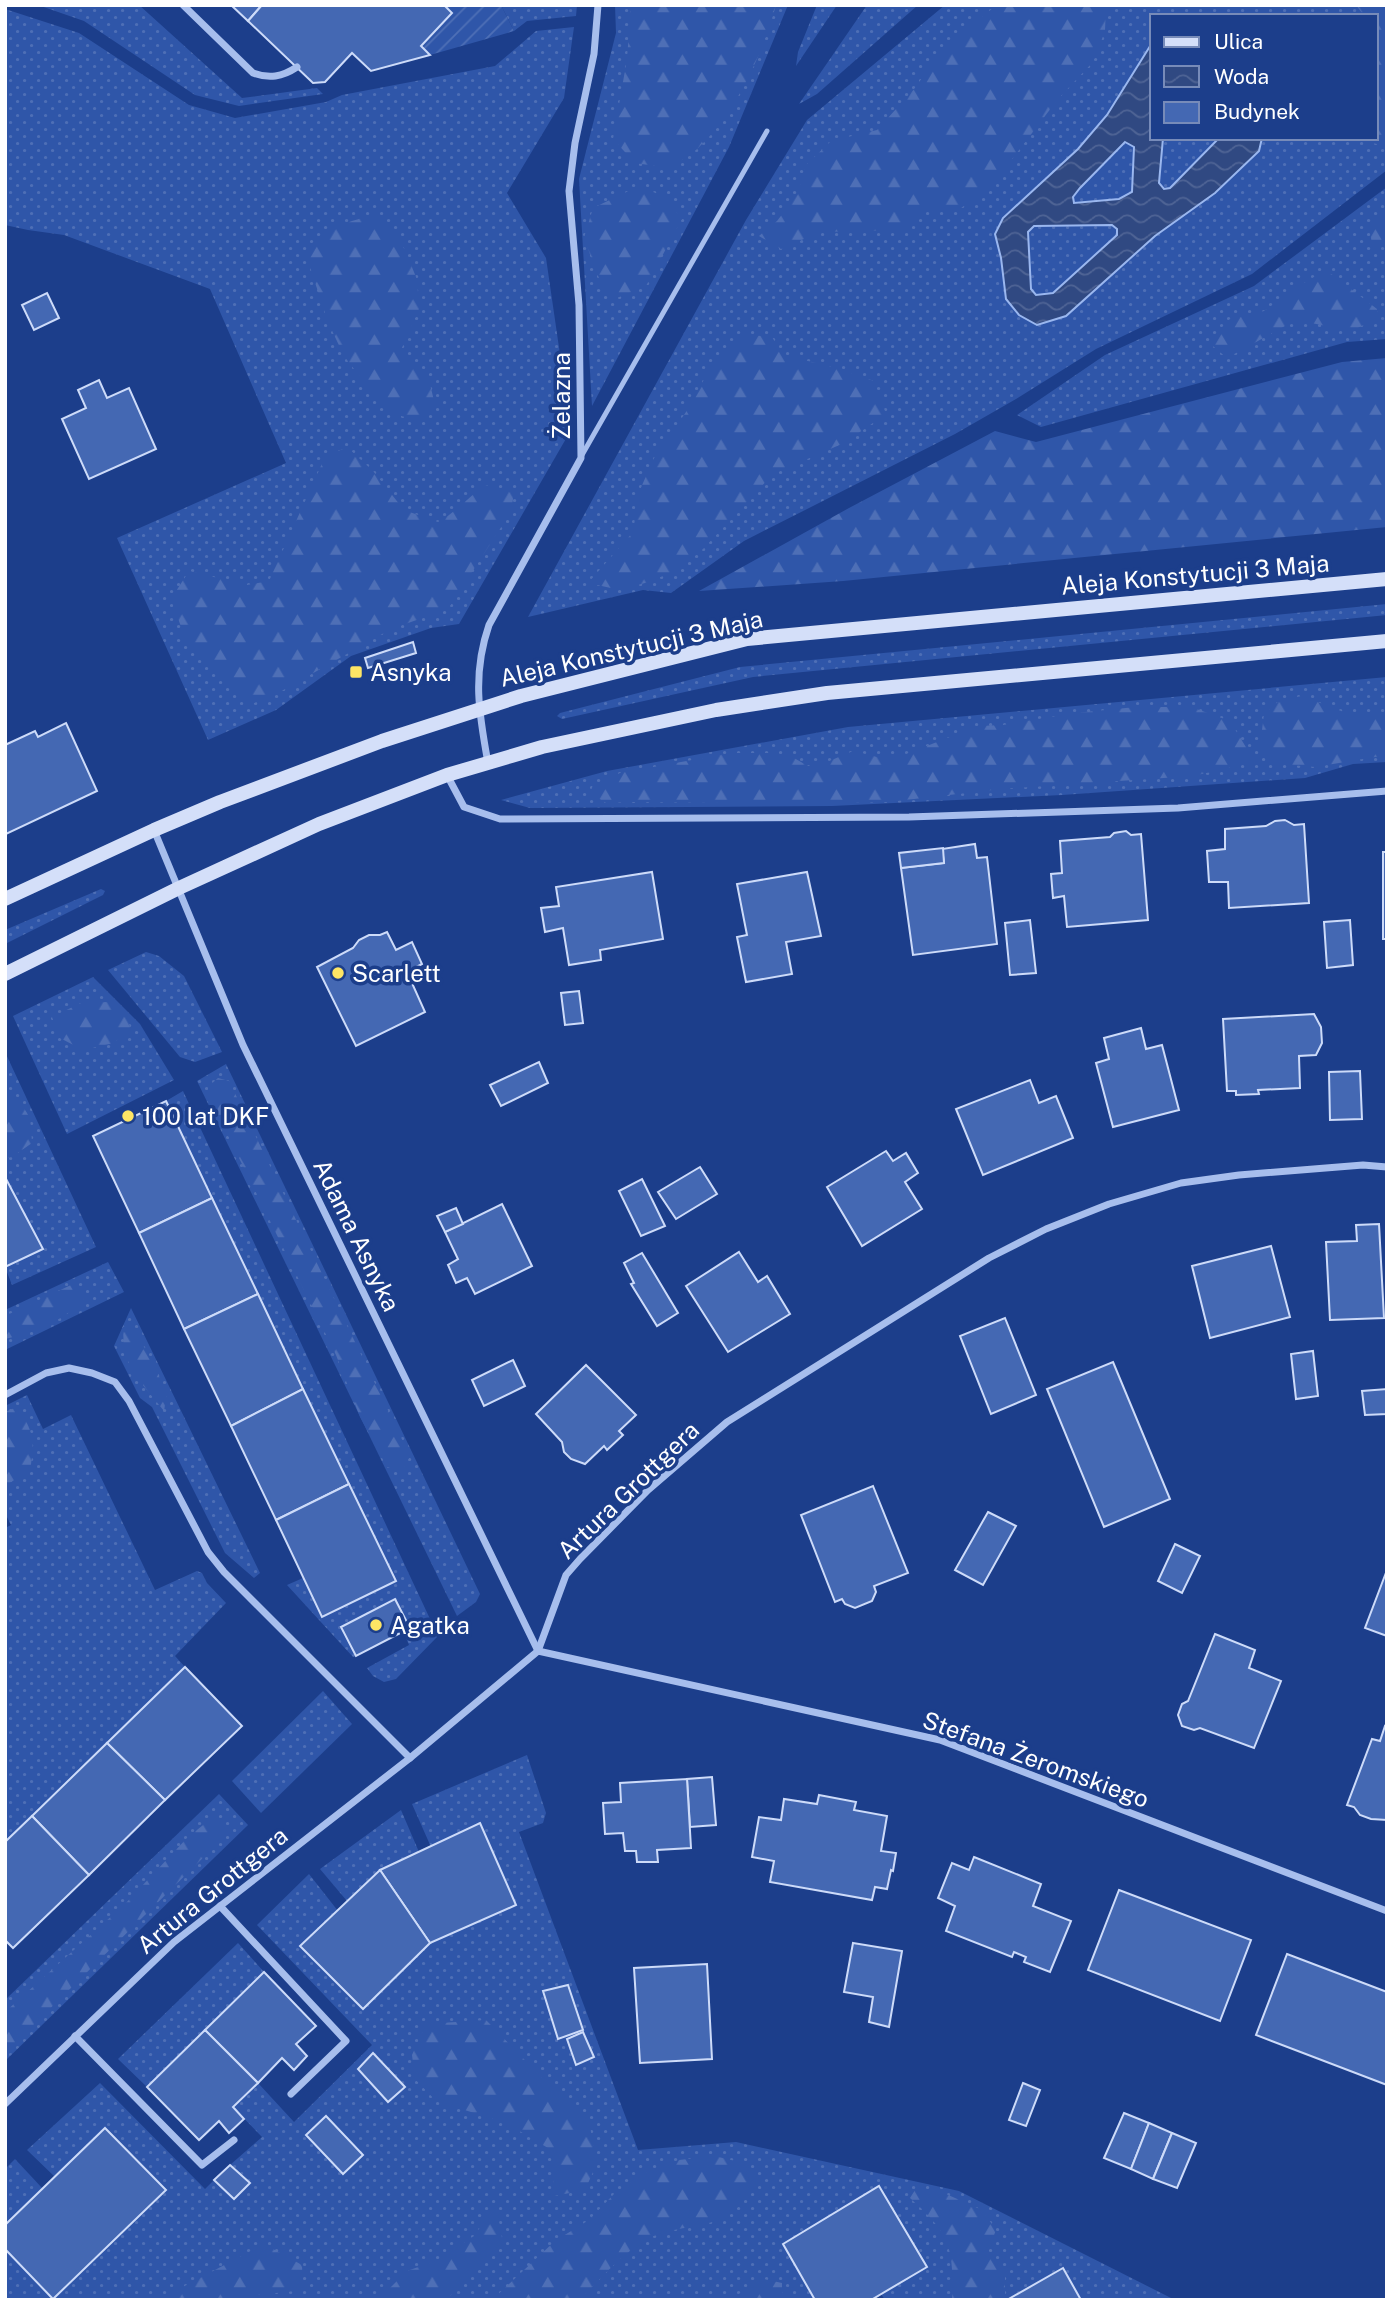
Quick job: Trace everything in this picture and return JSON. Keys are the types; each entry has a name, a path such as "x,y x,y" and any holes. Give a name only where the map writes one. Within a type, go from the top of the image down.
{"main road":[{"name":"Aleja Konstytucji 3 Maja","path":"5,899 154,830 287,775 478,709 600,675 747,639 1387,579"},
{"path":"5,974 180,888 319,824 447,775 542,747 716,710 827,693 1387,641"}],"street":[{"path":"183,5 253,73 276,77 297,67"},
{"name":"Żelazna","path":"488,763 478,709 480,656 489,625 581,458 579,305 569,191 575,143 594,54 598,5"},
{"path":"447,775 464,807 500,819 909,817 1178,808 1387,791"},
{"name":"Adama Asnyka","path":"154,830 243,1045 538,1651"},
{"name":"Artura Grottgera","path":"5,2104 174,1942 410,1758 538,1651 566,1575 584,1553 648,1490 727,1422 989,1258 1046,1229 1109,1204 1181,1183 1239,1175 1363,1166 1387,1167"},
{"path":"5,1395 46,1373 69,1368 115,1382 129,1401 208,1552 224,1572 410,1758"},
{"name":"Stefana Żeromskiego","path":"538,1651 940,1740 1387,1911"},
{"path":"220,1906 346,2041 291,2094"},
{"path":"75,2036 202,2165 234,2140"}],"lane":[{"path":"581,458 767,131"}],"green space":[{"path":"38,5 139,5 242,98 317,88 323,94 239,106 195,95 84,21"},
{"path":"444,5 501,5 514,31 430,55 421,46 452,13"},
{"path":"501,5 577,5 576,16 527,21 514,31"},
{"path":"615,5 788,5 729,147 592,406 579,179 616,33"},
{"path":"631,5 776,5 756,62 725,117 697,149 669,168 635,163 613,139 627,59"},
{"path":"817,5 837,5 796,66 798,52"},
{"path":"867,5 918,5 817,94 799,104"},
{"path":"945,5 1387,5 1387,170 1252,274 1096,349 955,434 744,541 671,593 643,590 528,617 746,220 807,120"},
{"path":"997,5 1106,5 1105,31 1093,62 1058,99 990,188 961,208 918,213 903,230 820,232 781,249 759,236 777,221 797,195 806,165 831,141 877,130 915,88 945,45"},
{"path":"1356,5 1387,5 1387,146 1357,140 1378,140 1378,14 1362,13"},
{"path":"5,9 79,33 189,105 235,118 326,102 342,95 495,66 536,31 574,27 564,98 507,193 546,258 571,430 459,624 431,628 351,656 276,710 208,740 117,538 286,463 210,289 64,235 5,225"},
{"path":"639,186 665,197 682,219 646,286 612,300 603,289 584,238 593,208"},
{"path":"1387,187 1387,339 1347,342 1041,427 1017,415 1105,355 1254,286"},
{"path":"1387,213 1387,248 1372,244 1369,226"},
{"path":"362,218 380,218 393,231 405,250 416,277 420,307 401,350 409,363 429,380 436,409 415,420 391,413 344,356 328,322 305,252 330,230"},
{"path":"1326,270 1377,309 1377,318 1352,331 1296,320 1227,358 1208,342 1230,319 1264,311"},
{"path":"739,334 772,337 783,355 837,368 874,381 886,414 844,443 773,474 703,549 680,568 652,581 620,590 588,583 634,531 636,499 654,458 686,412 708,372"},
{"path":"1387,358 1387,527 843,581 699,591 995,431 1036,442 1342,362"},
{"path":"347,447 373,471 404,510 438,522 485,485 514,492 511,512 448,609 391,629 278,693 254,703 188,646 171,599 189,571 247,585 269,581 325,457"},
{"path":"1387,604 1387,615 753,677 562,719 557,716 560,713 740,667"},
{"path":"1387,677 1387,762 1353,764 1305,778 1062,795 832,806 530,808 501,800 607,771 848,727"},
{"path":"1302,696 1349,714 1387,713 1387,755 1315,767 1279,764 1260,746 1264,714 1280,700"},
{"path":"1136,707 1191,707 1230,721 1255,762 1193,776 1001,789 888,802 606,803 590,793 593,785 620,773 731,753 772,753 794,758 808,766 827,762 853,751 896,758 978,726"},
{"path":"101,889 105,891 103,895 5,944 5,930"},
{"path":"146,952 159,956 184,976 222,1052 195,1062 180,1057 108,970"},
{"path":"93,977 140,1024 174,1080 67,1134 13,1016"},
{"path":"108,1002 127,1012 130,1029 114,1043 83,1050 60,1038 52,1017 81,1003"},
{"path":"5,1052 96,1247 12,1285 5,1267 42,1249 5,1177"},
{"path":"226,1064 480,1594 476,1602 457,1616 197,1081"},
{"path":"218,1078 229,1081 410,1456 402,1472 387,1467 360,1417 336,1355 208,1095 208,1087"},
{"path":"183,1091 438,1636 396,1679 384,1682 373,1676 367,1668 409,1645 395,1600 341,1627 356,1656 353,1657 287,1585 303,1578 323,1617 395,1581 166,1101"},
{"path":"5,1098 20,1105 28,1114 32,1143 12,1157 5,1158"},
{"path":"108,1262 124,1292 5,1350 5,1310"},
{"path":"71,1285 84,1291 84,1299 75,1307 48,1325 5,1339 5,1316"},
{"path":"131,1308 260,1573 254,1578 225,1553 152,1407 140,1398 114,1346"},
{"path":"133,1325 167,1392 164,1411 138,1379 124,1354 123,1327"},
{"path":"27,1395 43,1429 71,1415 155,1590 197,1571 202,1573 207,1583 226,1603 175,1656 185,1667 5,1842 5,1528 11,1525 5,1513 5,1406"},
{"path":"17,1407 30,1430 32,1460 30,1470 8,1484 5,1482 5,1412"},
{"path":"323,1691 352,1724 261,1813 232,1781"},
{"path":"527,1755 546,1813 543,1823 519,1832 638,2150 736,2142 959,2191 1175,2300 1081,2300 1062,2268 1007,2300 885,2300 881,2294 879,2187 783,2244 815,2300 5,2300 5,2249 54,2299 166,2190 55,2177 27,2150 100,2083 205,2189 214,2180 233,2198 250,2183 230,2165 262,2137 233,2107 258,2083 294,2122 372,2045 257,1925 309,1874 338,1911 430,1943 516,1905 480,1824 431,1847 412,1804"},
{"path":"219,1794 248,1825 5,2061 5,2000"},
{"path":"401,1810 419,1852 380,1870 347,1901 320,1869"},
{"path":"212,1818 226,1830 214,1847 5,2053 5,2012 125,1904 188,1837"},
{"path":"238,1943 264,1972 147,2087 118,2059"},
{"path":"486,2020 590,2127 597,2163 585,2190 554,2196 553,2151 506,2123 436,2101 415,2079 412,2055 426,2024"},
{"path":"714,2156 744,2163 760,2180 731,2213 711,2223 665,2232 644,2241 619,2261 580,2300 492,2300 555,2241 589,2220 614,2194 648,2171 679,2160"},
{"path":"15,2159 43,2189 5,2225 5,2169"},
{"path":"917,2187 946,2194 982,2210 996,2230 987,2253 1005,2274 1005,2295 997,2300 952,2300 952,2267 947,2243 934,2222 910,2198"},
{"path":"496,2204 502,2238 482,2264 446,2300 378,2300 407,2271 438,2260 474,2236"},
{"path":"264,2244 302,2265 303,2290 250,2296 243,2300 170,2300 179,2289"},
{"path":"758,2278 782,2283 782,2300 732,2300"}],"water":[{"path":"1150,46 1150,140 1163,140 1159,183 1164,189 1170,188 1217,140 1262,140 1259,151 1215,193 1155,236 1066,316 1037,325 1019,315 1006,299 995,234 1003,218 1078,149 1107,115","holes":["1125,142 1134,147 1132,192 1119,199 1074,203 1073,197 1080,188","1112,225 1117,229 1117,235 1053,293 1036,295 1031,289 1028,232 1034,226"]}],"building":[{"path":"231,5 262,5 248,21"},
{"path":"262,5 444,5 452,13 421,46 430,55 371,71 352,53 325,82 313,83 248,21"},
{"path":"47,293 59,318 34,330 22,305"},
{"path":"99,380 107,398 129,388 156,449 89,479 62,419 86,408 78,390"},
{"path":"413,642 416,653 368,668 365,658"},
{"path":"66,723 97,791 6,834 5,745 35,731 38,737"},
{"path":"1285,820 1294,825 1304,824 1309,903 1229,908 1228,882 1209,882 1207,851 1225,849 1225,829 1266,826"},
{"path":"1126,831 1131,835 1141,834 1148,920 1067,927 1064,896 1053,898 1051,874 1062,873 1060,841 1110,837 1114,833"},
{"path":"975,844 977,858 987,857 997,944 913,955 901,868 944,863 942,849"},
{"path":"943,848 944,863 901,868 899,853"},
{"path":"1383,852 1387,852 1387,939 1383,939"},
{"path":"652,872 663,939 600,950 601,960 569,965 563,928 545,932 541,908 559,906 556,887"},
{"path":"807,872 821,936 786,942 792,974 746,982 737,937 747,935 737,884"},
{"path":"1030,920 1036,973 1010,975 1005,923"},
{"path":"1350,920 1353,965 1327,968 1324,922"},
{"path":"387,932 396,950 412,942 422,964 407,972 425,1012 356,1046 317,967 353,948 359,940 369,935"},
{"path":"579,991 583,1023 565,1025 561,993"},
{"path":"1314,1014 1321,1027 1322,1043 1316,1055 1299,1056 1300,1088 1258,1090 1259,1094 1236,1095 1236,1091 1227,1091 1223,1019"},
{"path":"1141,1028 1146,1049 1162,1045 1179,1110 1113,1127 1096,1063 1109,1059 1104,1038"},
{"path":"539,1062 548,1083 501,1106 490,1085"},
{"path":"1360,1071 1362,1119 1330,1120 1329,1072"},
{"path":"1030,1080 1039,1103 1056,1096 1073,1138 983,1175 956,1109"},
{"path":"166,1101 212,1198 139,1233 93,1136"},
{"path":"886,1151 893,1161 906,1153 918,1173 905,1182 922,1209 862,1246 827,1187"},
{"path":"700,1167 717,1194 676,1219 658,1192"},
{"path":"5,1177 43,1249 5,1267"},
{"path":"642,1179 665,1226 641,1236 619,1191"},
{"path":"212,1198 258,1294 184,1329 139,1233"},
{"path":"502,1204 532,1266 475,1294 467,1278 456,1283 448,1265 458,1259 445,1232"},
{"path":"456,1208 463,1224 445,1232 437,1216"},
{"path":"1379,1224 1384,1318 1330,1320 1326,1242 1357,1241 1356,1225"},
{"path":"1271,1246 1290,1317 1210,1338 1192,1266"},
{"path":"739,1252 758,1282 767,1276 790,1314 728,1352 686,1286"},
{"path":"642,1253 678,1313 657,1326 631,1284 634,1283 624,1263"},
{"path":"258,1294 303,1389 231,1426 184,1329"},
{"path":"1005,1318 1036,1395 991,1414 960,1336"},
{"path":"1313,1351 1318,1396 1296,1399 1291,1354"},
{"path":"513,1360 525,1386 484,1406 472,1380"},
{"path":"1113,1362 1170,1499 1104,1527 1047,1389"},
{"path":"586,1365 636,1415 619,1431 623,1435 607,1450 604,1446 585,1464 571,1459 564,1452 562,1442 536,1414"},
{"path":"303,1389 349,1484 276,1520 231,1426"},
{"path":"1387,1389 1387,1414 1365,1415 1362,1391"},
{"path":"349,1484 396,1581 322,1617 276,1520"},
{"path":"873,1486 908,1573 874,1586 876,1592 872,1601 855,1608 845,1604 842,1599 835,1602 801,1515"},
{"path":"988,1512 1016,1526 983,1585 955,1570"},
{"path":"1175,1544 1200,1556 1182,1593 1158,1581"},
{"path":"1387,1570 1387,1636 1365,1628"},
{"path":"395,1599 410,1628 356,1656 341,1627"},
{"path":"1215,1634 1255,1650 1249,1668 1281,1681 1254,1748 1200,1728 1194,1730 1182,1726 1178,1715 1182,1704 1188,1701"},
{"path":"185,1667 242,1726 165,1800 107,1743"},
{"path":"1385,1726 1387,1820 1371,1819 1347,1805 1372,1739 1380,1741"},
{"path":"107,1743 165,1800 89,1875 32,1816"},
{"path":"712,1777 716,1825 690,1827 687,1779"},
{"path":"687,1779 691,1848 657,1850 658,1862 637,1862 636,1851 625,1851 623,1833 605,1834 603,1803 621,1802 620,1783"},
{"path":"819,1795 856,1802 854,1810 887,1816 881,1851 896,1853 893,1871 891,1870 887,1889 875,1887 872,1900 770,1882 774,1861 752,1857 759,1817 781,1820 784,1799 817,1804"},
{"path":"32,1816 89,1875 13,1948 5,1940 5,1842"},
{"path":"480,1823 516,1905 430,1943 380,1870"},
{"path":"974,1857 1041,1884 1033,1906 1071,1921 1050,1972 1024,1962 1026,1957 1014,1952 1012,1957 946,1931 955,1906 938,1898 952,1863 969,1870"},
{"path":"380,1870 430,1943 363,2009 300,1946"},
{"path":"1119,1890 1251,1940 1220,2021 1088,1970"},
{"path":"853,1943 902,1951 889,2027 869,2022 873,1997 844,1992"},
{"path":"1287,1954 1387,1992 1387,2085 1256,2035"},
{"path":"707,1964 712,2059 640,2063 634,1968"},
{"path":"264,1972 316,2026 296,2044 307,2056 294,2070 282,2058 258,2083 205,2030"},
{"path":"568,1985 583,2030 558,2039 543,1991"},
{"path":"205,2030 258,2083 233,2107 244,2119 229,2133 219,2121 199,2140 147,2087"},
{"path":"583,2032 594,2057 576,2065 567,2039"},
{"path":"373,2053 405,2087 388,2102 358,2069"},
{"path":"1023,2083 1040,2090 1026,2126 1009,2120"},
{"path":"1124,2113 1149,2123 1131,2169 1104,2158"},
{"path":"326,2116 363,2155 343,2174 306,2135"},
{"path":"1149,2123 1172,2133 1153,2179 1131,2169"},
{"path":"105,2128 166,2190 53,2299 5,2249 5,2225"},
{"path":"1172,2133 1196,2143 1177,2188 1153,2179"},
{"path":"230,2165 250,2183 234,2199 214,2180"},
{"path":"879,2186 927,2267 871,2300 815,2300 783,2244"},
{"path":"1063,2268 1081,2300 1007,2300"}],"place":[{"name":"Asnyka","path":"356,672"},
{"name":"Scarlett","path":"338,973"},
{"name":"100 lat DKF","path":"128,1116"},
{"name":"Agatka","path":"376,1625"}]}
